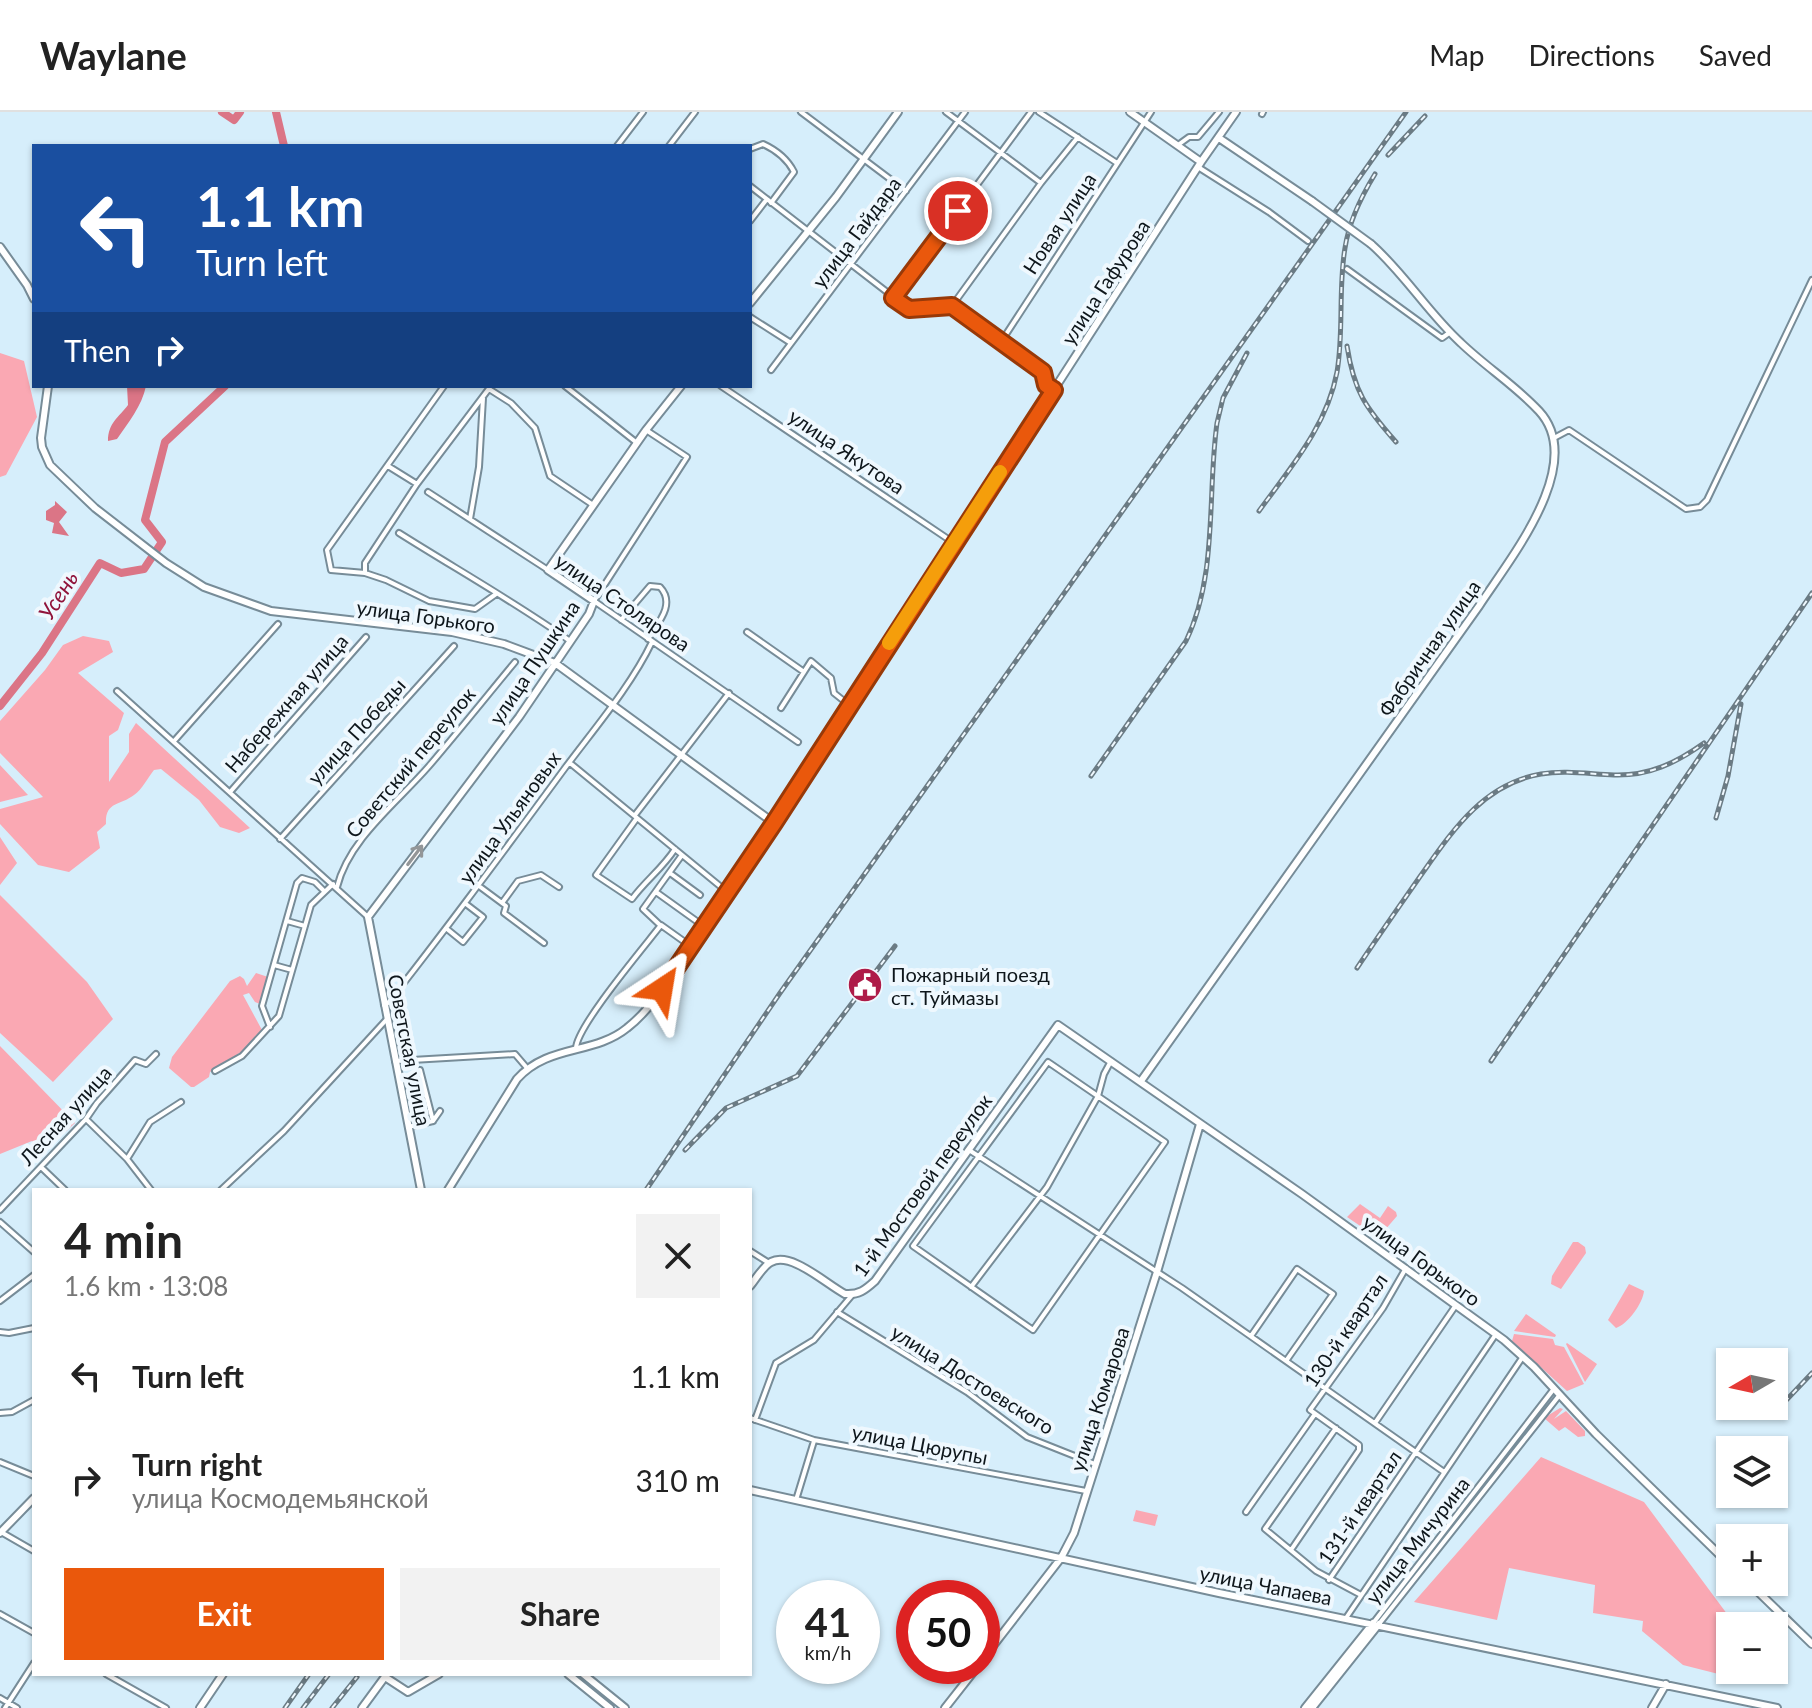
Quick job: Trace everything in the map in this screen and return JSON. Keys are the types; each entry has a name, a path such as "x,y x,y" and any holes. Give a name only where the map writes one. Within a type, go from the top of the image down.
{"main road":[{"path":"752,301 898,112"},
{"path":"1130,112 1178,145 1199,165"},
{"name":"улица Гафурова","path":"527,1068 542,1058 605,1040 624,1031 648,1010 702,925 774,823 1236,112"},
{"path":"1219,138 1371,244 1401,272 1449,332 1540,412 1554,438"},
{"path":"0,247 32,295"},
{"name":"улица Горького","path":"48,388 41,438 50,465 95,508 166,563 204,587 271,611 452,632 504,644 555,663 774,823"},
{"path":"548,570 646,430 679,388"},
{"name":"Фабричная улица","path":"1141,1081 1420,690 1516,548 1551,481 1557,457 1554,438"},
{"name":"улица Столярова","path":"548,570 594,601"},
{"name":"улица Пушкина","path":"368,917 491,754 589,614 594,601"},
{"name":"Советская улица","path":"368,917 421,1188"},
{"name":"улица Горького","path":"1058,1025 1496,1334 1523,1357 1558,1397 1716,1551"},
{"name":"1-й Мостовой переулок","path":"769,1263 782,1258 793,1261 838,1290 853,1294 865,1290 875,1281 1058,1025"},
{"path":"449,1188 517,1079 527,1068"},
{"name":"улица Комарова","path":"1000,1637 1061,1558 1074,1533 1157,1272 1200,1124"},
{"path":"752,1284 769,1263"},
{"name":"улица Чапаева","path":"752,1490 1219,1593 1777,1708"},
{"path":"0,1532 32,1500"},
{"path":"1762,1596 1812,1644"},
{"name":"улица Мичурина","path":"1305,1708 1376,1624"},
{"name":"улица Мичурина","path":"1312,1708 1376,1624"},
{"path":"200,1708 222,1676"},
{"path":"362,1708 386,1676 408,1692 436,1676"},
{"path":"570,1676 610,1708"},
{"path":"585,1676 625,1708"},
{"path":"945,1708 964,1684"},
{"path":"1652,1708 1666,1684"}],"street":[{"path":"619,144 643,112"},
{"path":"671,144 695,112"},
{"path":"801,112 906,191"},
{"path":"946,112 1041,183"},
{"name":"улица Гайдара","path":"771,370 965,112"},
{"path":"893,298 1031,112"},
{"path":"1039,112 1117,163"},
{"name":"Новая улица","path":"1001,342 1151,112"},
{"path":"1178,145 1189,137 1198,137 1219,112"},
{"path":"952,306 1078,137"},
{"path":"752,148 763,144 771,148 790,164 794,172 752,219"},
{"path":"1199,165 1308,241"},
{"path":"752,188 909,309 952,306 1043,372 1046,385 1054,390"},
{"path":"1347,269 1442,338 1449,332"},
{"path":"1554,438 1569,430 1686,509 1700,507 1707,500 1737,440 1812,280"},
{"path":"752,318 791,343"},
{"path":"443,388 327,550 331,570 365,573 429,601 475,609 496,594"},
{"path":"365,573 365,563 417,484 489,388"},
{"path":"491,388 535,428 550,476 593,505"},
{"path":"568,388 637,443"},
{"name":"улица Якутова","path":"724,388 954,543"},
{"path":"470,519 479,467 483,398"},
{"name":"улица Пушкина","path":"594,601 687,457 646,430"},
{"path":"388,466 417,484"},
{"name":"улица Столярова","path":"428,492 548,570"},
{"path":"399,533 531,613 570,641"},
{"name":"улица Ульяновых","path":"384,1005 447,929 612,705 645,657 667,607 668,597 660,587 650,586 621,620"},
{"name":"улица Столярова","path":"594,601 798,742"},
{"path":"175,740 278,624"},
{"path":"747,632 804,672"},
{"name":"Набережная улица","path":"231,791 366,637"},
{"name":"улица Победы","path":"280,839 454,646"},
{"path":"781,708 811,661 831,678 834,693 849,705"},
{"name":"Советский переулок","path":"335,886 345,865 367,835 515,662"},
{"path":"117,691 368,917"},
{"path":"675,849 661,871 649,877 632,899 596,875 729,693"},
{"path":"569,763 726,891"},
{"path":"682,855 643,909 689,945"},
{"path":"670,873 700,895"},
{"path":"502,903 518,881 541,875 559,887"},
{"path":"270,1027 262,1006 297,883 302,878 315,882 324,890"},
{"path":"215,1071 242,1056 279,1016 311,905 324,890 335,886"},
{"path":"479,886 506,906 504,913 544,943"},
{"path":"656,892 702,925"},
{"path":"447,929 463,942 483,917 465,904"},
{"path":"287,921 305,926"},
{"path":"576,1048 576,1041 600,1006 661,925"},
{"path":"274,965 292,970"},
{"path":"223,1188 293,1122 387,1019"},
{"name":"Лесная улица","path":"0,1210 86,1119 135,1060 146,1064 156,1054"},
{"path":"395,1061 515,1054 527,1068"},
{"path":"971,1287 1047,1187 1098,1096 1111,1061"},
{"path":"1048,1062 1165,1142 1033,1330 913,1246 979,1156 1048,1062"},
{"path":"420,1070 433,1121"},
{"path":"127,1159 150,1122 181,1102"},
{"path":"408,1127 433,1121 440,1111"},
{"path":"86,1119 127,1159 149,1188"},
{"path":"969,1149 1157,1272 1444,1472"},
{"path":"41,1167 63,1188"},
{"path":"0,1222 32,1250"},
{"path":"752,1252 769,1263"},
{"name":"130-й квартал","path":"1312,1412 1383,1308 1406,1268"},
{"path":"1251,1336 1297,1269 1333,1294 1286,1361"},
{"path":"0,1301 32,1277"},
{"path":"752,1419 776,1363 814,1340 853,1294"},
{"path":"1375,1423 1456,1305"},
{"name":"улица Достоевского","path":"837,1312 967,1392 1027,1437 1095,1464"},
{"path":"0,1332 32,1328"},
{"path":"1416,1452 1496,1334"},
{"path":"1346,1618 1523,1357"},
{"name":"улица Мичурина","path":"1376,1624 1553,1390"},
{"name":"улица Мичурина","path":"1376,1624 1558,1397"},
{"path":"0,1413 12,1412 32,1401"},
{"path":"1246,1512 1312,1412"},
{"name":"131-й квартал","path":"1291,1550 1359,1450 1359,1445 1312,1412"},
{"name":"улица Цюрупы","path":"752,1419 814,1440 1086,1491"},
{"path":"1336,1428 1265,1529 1329,1580 1361,1595"},
{"path":"796,1500 814,1440"},
{"name":"131-й квартал","path":"1329,1580 1416,1452"},
{"path":"0,1462 32,1475"},
{"path":"0,1532 32,1550"},
{"path":"0,1614 32,1632"},
{"path":"6,1706 32,1666"},
{"path":"110,1676 166,1708"},
{"path":"0,1698 6,1706 17,1708"}],"shaded area":[{"path":"0,353 24,361 37,417 6,475 0,477"},
{"path":"127,388 145,388 126,427 117,439 108,441 112,425 128,405"},
{"path":"55,501 67,512 59,522 69,536 52,533 54,523 46,520 46,511 55,505"},
{"path":"83,636 109,641 113,652 78,673 124,713 118,730 109,736 109,782 129,752 129,734 136,723 250,828 239,833 220,827 199,800 161,769 154,770 137,793 108,811 106,824 97,832 100,848 69,872 38,865 0,824 0,809 43,797 0,753 0,721 63,645"},
{"path":"0,765 28,795 0,802"},
{"path":"0,837 17,863 0,885"},
{"path":"0,895 87,982 113,1019 53,1082 0,1033"},
{"path":"256,973 268,977 260,1004 249,993 243,995 262,1030 241,1052 191,1087 169,1068 172,1057 230,981 240,976 247,986"},
{"path":"0,1046 75,1123 44,1152 32,1141 0,1154"},
{"path":"1360,1204 1380,1218 1388,1206 1397,1216 1378,1238 1347,1217"},
{"path":"1573,1242 1585,1247 1586,1253 1561,1289 1551,1284 1552,1276"},
{"path":"1629,1284 1644,1291 1643,1296 1630,1318 1616,1328 1608,1320"},
{"path":"1526,1314 1556,1335 1555,1337 1514,1331"},
{"path":"1514,1334 1553,1339 1555,1345 1564,1347 1584,1384 1567,1391 1512,1341"},
{"path":"1566,1344 1597,1364 1585,1382"},
{"path":"1563,1409 1554,1419 1566,1411 1585,1431 1585,1436 1578,1437 1565,1427 1559,1431 1544,1418"},
{"path":"1541,1457 1644,1502 1726,1612 1716,1612 1716,1673 1683,1665 1642,1631 1643,1621 1593,1613 1595,1585 1509,1568 1497,1620 1414,1602"},
{"path":"1136,1510 1158,1515 1155,1526 1133,1521"}],"waterway":[{"path":"222,112 234,120 240,112"},
{"name":"Усень","path":"276,112 284,144"},
{"name":"Усень","path":"0,706 42,653 100,563 121,573 144,569 162,542 145,520 165,442 223,388"}],"railway":[{"path":"647,1188 780,993 1406,112"},
{"path":"1388,155 1425,116"},
{"path":"1259,511 1306,446 1332,392 1339,357 1347,238 1356,210 1375,174"},
{"path":"1347,346 1353,376 1363,398 1396,442"},
{"path":"1091,776 1186,641 1196,616 1207,562 1217,423 1223,398 1247,353"},
{"path":"1491,1061 1812,593"},
{"path":"1716,818 1728,776 1741,704"},
{"path":"1357,968 1431,861 1456,828 1485,799 1520,779 1541,774 1627,775 1650,771 1683,757 1704,743"},
{"path":"685,1150 726,1108 797,1076 895,946"},
{"path":"1788,1398 1812,1373"},
{"path":"285,1708 308,1676"},
{"path":"303,1708 327,1676"},
{"path":"332,1708 357,1677"}],"slow traffic":[{"path":"889,643 1000,472"}],"place":[{"name":"Пожарный поезд ст. Туймазы","path":"865,985"}],"route":[{"path":"662,989 702,925 774,823 1054,390 1046,385 1043,372 952,306 909,309 893,298 958,211"}]}
